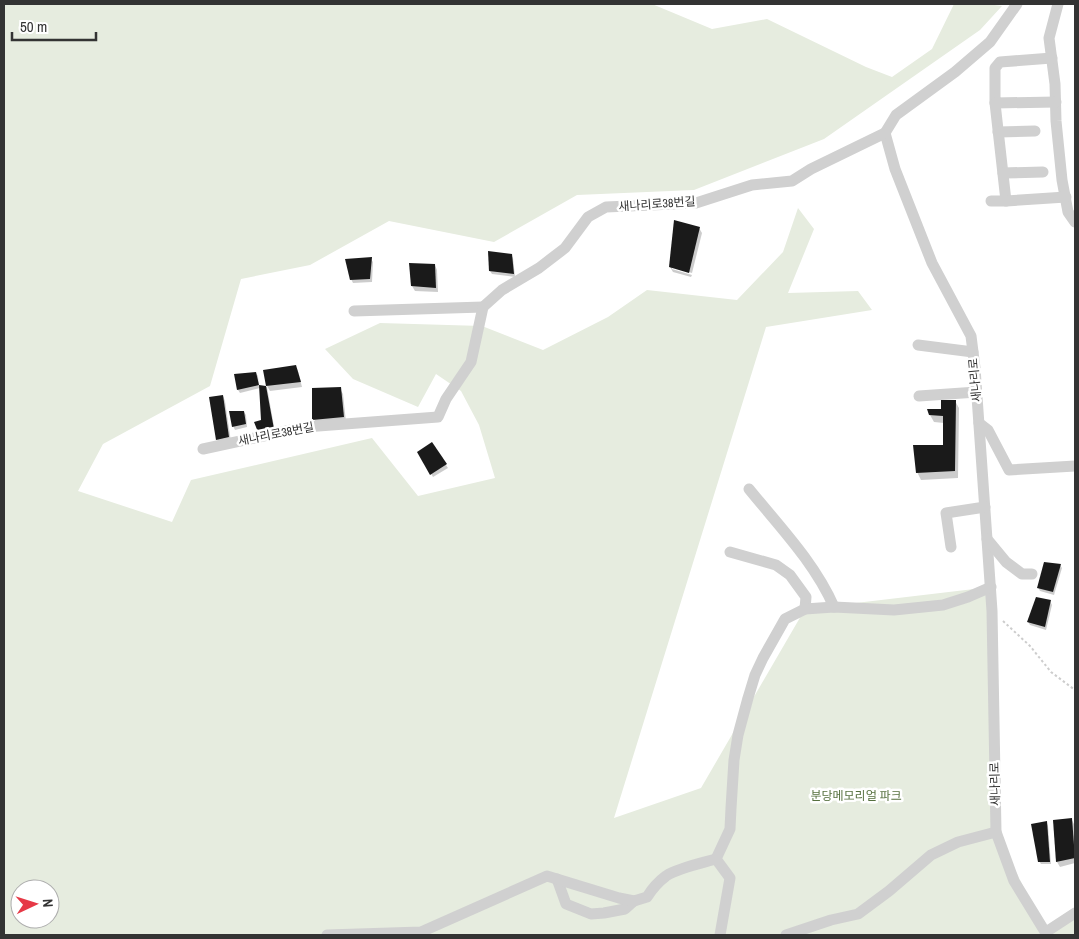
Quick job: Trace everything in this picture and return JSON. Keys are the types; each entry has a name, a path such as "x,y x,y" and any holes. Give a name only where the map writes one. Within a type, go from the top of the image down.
{"street":[{"path":"884,133 896,115 954,72 990,42 1017,4"},
{"path":"1058,4 1049,38 1055,84 1056,121 1062,180 1068,212 1075,222"},
{"path":"1006,201 995,103 995,68 1000,62 1052,58"},
{"path":"995,103 1056,102"},
{"path":"998,132 1035,131"},
{"name":"새나리로38번길","path":"203,449 305,427 438,417 446,398 471,362 483,307 502,290 539,268 564,248 588,217 606,207 696,203 752,185 792,181 810,169 884,133"},
{"name":"새나리로","path":"884,133 894,170 932,263 971,336 977,392 992,611 996,832 1014,881 1046,934"},
{"path":"1003,173 1043,172"},
{"path":"991,201 1066,197"},
{"path":"354,311 483,307"},
{"path":"918,345 973,352"},
{"path":"919,396 977,392"},
{"path":"979,422 988,430 1009,470 1075,466"},
{"path":"749,489 811,566 834,607"},
{"path":"951,547 946,513 985,507"},
{"path":"987,539 1006,562 1022,574 1032,574"},
{"path":"730,552 776,564 790,575 806,597 805,609"},
{"path":"327,935 421,932 547,876 619,898 634,900 647,897 653,888 667,876 682,869 716,859 730,829 738,735 755,675 785,619 805,609 834,607 894,610 943,604 968,598 990,587"},
{"path":"786,935 831,920 858,914 889,891 931,855 958,842 996,832"},
{"path":"716,859 730,878 720,935"},
{"path":"557,879 566,904 591,914 624,909 634,900"},
{"path":"1046,934 1075,913"}],"path":[{"path":"992,611 1030,646 1051,672 1075,690"}],"green space":[{"name":"분당메모리얼 파크","path":"4,4 652,4 712,29 767,19 866,67 892,77 932,49 954,4 1002,6 980,30 824,139 694,190 577,195 494,242 389,221 310,265 241,279 210,386 103,444 78,491 172,522 191,480 372,438 418,496 495,478 479,425 461,391 436,374 418,407 353,379 325,349 380,323 482,326 543,350 608,317 647,290 737,300 783,252 798,208 814,229 788,293 858,291 872,310 766,327 614,818 701,788 805,609 991,587 996,832 1046,932 1075,910 1075,935 4,935"}],"building":[{"path":"674,220 700,227 689,273 669,267"},
{"path":"488,251 512,254 514,274 489,271"},
{"path":"372,257 370,279 350,280 345,259"},
{"path":"409,263 435,264 436,288 411,286"},
{"path":"296,365 301,382 266,386 263,370"},
{"path":"256,372 259,385 237,390 234,374"},
{"path":"259,385 266,386 274,429 258,432 254,422 261,420"},
{"path":"341,387 344,417 312,420 312,388"},
{"path":"223,395 229,437 216,440 209,397"},
{"path":"941,400 956,400 955,471 916,473 913,445 943,445 943,416 929,415 927,409 941,409"},
{"path":"229,411 244,411 246,424 232,427"},
{"path":"432,442 447,464 430,475 417,452"},
{"path":"1044,562 1061,564 1053,592 1037,588"},
{"path":"1036,597 1051,600 1045,627 1027,622"},
{"path":"1072,818 1075,858 1056,862 1053,820"},
{"path":"1047,821 1050,862 1038,862 1031,824"}]}
